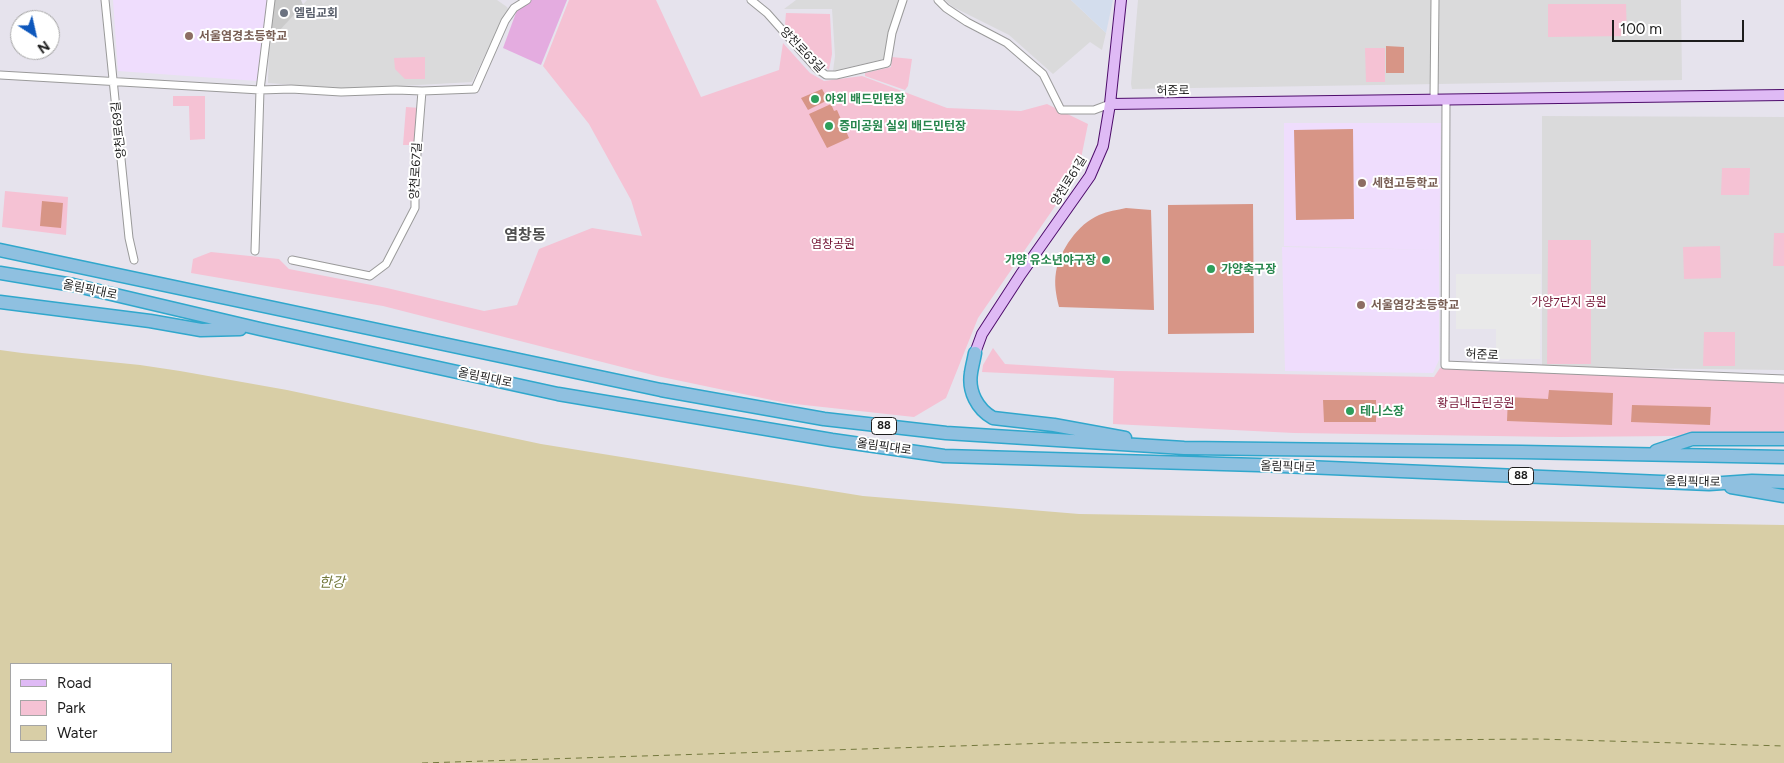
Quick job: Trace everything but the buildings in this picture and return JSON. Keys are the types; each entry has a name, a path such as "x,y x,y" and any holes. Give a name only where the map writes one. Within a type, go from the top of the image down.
{"highway":[{"name":"올림픽대로","path":"0,250 661,390 824,419 946,433 1184,448 1784,457"},
{"name":"올림픽대로","path":"0,273 73,285 260,329 558,394 832,440 944,456 1258,465 1709,484 1752,481 1784,482"},
{"path":"0,302 150,321 201,330 260,329"},
{"path":"975,352 971,372 974,395 978,405 986,414 993,418 1054,425 1184,448"},
{"path":"1646,454 1692,439 1784,439"},
{"path":"1709,484 1784,496"}],"street":[{"name":"양천로69길","path":"105,0 128,238 134,260"},
{"path":"255,251 260,90 272,0"},
{"path":"0,75 260,90 291,89 341,92 474,89 505,21 514,8 527,0"},
{"name":"양천로63길","path":"751,0 768,13 816,68 826,75 832,75 887,63 892,33 903,0"},
{"path":"938,0 946,8 967,22 1007,43 1043,74 1061,110 1094,110 1110,104"},
{"name":"양천로61길","path":"975,352 982,334 1021,274 1090,176 1103,146 1110,104 1121,0"},
{"path":"1434,100 1435,0"},
{"name":"양천로67길","path":"292,260 370,276 386,264 415,208 415,179 422,91"},
{"name":"허준로","path":"1110,104 1784,95"},
{"name":"허준로","path":"1446,99 1444,366 1784,379"}],"shaded area":[{"name":"서울염경초등학교","path":"113,0 268,0 257,81 118,71"},
{"name":"엘림교회","path":"274,0 301,0 303,5 269,42"},
{"path":"307,0 497,0 507,7 509,11 501,22 472,82 347,89 268,83 269,42"},
{"path":"530,0 567,0 541,65 503,48 517,10"},
{"path":"796,0 900,0 889,33 884,59 833,71 835,56 832,9 784,9"},
{"path":"945,0 1071,0 1106,33 1102,50 1090,42 1053,74 1009,35 953,7"},
{"path":"1071,0 1113,0 1106,33"},
{"path":"1138,0 1681,0 1682,80 1132,89"},
{"path":"1386,46 1404,47 1404,73 1386,73"},
{"name":"야외 배드민턴장","path":"822,89 828,100 808,110 801,98"},
{"name":"증미공원 실외 배드민턴장","path":"831,104 834,111 837,110 849,138 827,148 809,114"},
{"path":"1542,116 1784,117 1784,370 1542,367"},
{"path":"1284,123 1441,123 1439,250 1284,246"},
{"path":"1353,129 1354,219 1296,220 1294,130"},
{"path":"42,201 63,203 61,228 40,226"},
{"name":"가양축구장","path":"1253,204 1254,333 1168,334 1168,205"},
{"name":"가양 유소년야구장","path":"1126,208 1151,210 1154,310 1059,307 1055,281 1056,272 1061,255 1071,239 1091,219 1106,212"},
{"name":"서울염강초등학교","path":"1282,247 1439,250 1439,360 1433,373 1285,371"},
{"path":"1456,274 1541,274 1540,359 1496,359 1496,329 1456,329"},
{"path":"1549,390 1613,393 1612,425 1507,421 1508,397 1548,399"},
{"name":"테니스장","path":"1323,400 1376,400 1376,422 1324,422"},
{"path":"1632,405 1711,407 1710,425 1631,422"}],"green space":[{"name":"염창공원","path":"569,0 656,0 701,97 779,70 783,43 810,73 824,81 862,76 947,108 1021,111 1047,104 1088,124 1078,173 978,318 946,398 914,417 786,403 657,376 383,306 191,273 193,259 211,252 279,259 289,269 387,288 484,311 517,305 539,249 592,228 642,236 631,200 589,124 543,66"},
{"path":"1548,4 1626,4 1627,36 1548,37"},
{"path":"786,13 830,14 832,54 829,70 814,57 785,24"},
{"path":"1365,48 1385,48 1385,82 1366,82"},
{"path":"425,57 425,79 405,79 395,69 394,58"},
{"path":"892,57 912,59 908,86 905,90 865,76 865,73 891,67"},
{"path":"173,96 205,96 205,139 190,140 189,106 173,106"},
{"path":"406,107 420,108 417,145 403,145"},
{"path":"1722,168 1750,168 1749,195 1721,195"},
{"path":"5,191 68,197 66,235 2,227"},
{"path":"1774,233 1784,233 1784,266 1773,266"},
{"name":"가양7단지 공원","path":"1548,240 1591,240 1591,364 1547,364"},
{"path":"1720,246 1721,278 1684,279 1683,247"},
{"path":"1704,332 1735,332 1735,366 1703,366"},
{"name":"황금내근린공원","path":"993,348 1005,364 1118,371 1434,377 1440,368 1784,382 1784,435 1560,437 1294,433 1113,424 1114,378 982,372 983,365"}],"water":[{"name":"한강","path":"0,350 180,371 287,390 541,444 863,496 1079,514 1784,525 1784,763 0,763"}],"ferry route":[{"path":"422,763 1052,743 1537,739 1784,746"}],"place":[{"name":"엘림교회","path":"284,13"},
{"name":"서울염경초등학교","path":"189,36"},
{"name":"야외 배드민턴장","path":"815,99"},
{"name":"증미공원 실외 배드민턴장","path":"829,126"},
{"name":"세현고등학교","path":"1362,183"},
{"name":"가양 유소년야구장","path":"1106,260"},
{"name":"가양축구장","path":"1211,269"},
{"name":"서울염강초등학교","path":"1361,305"},
{"name":"테니스장","path":"1350,411"}],"district":[{"name":"염창동","path":"525,236"}]}
